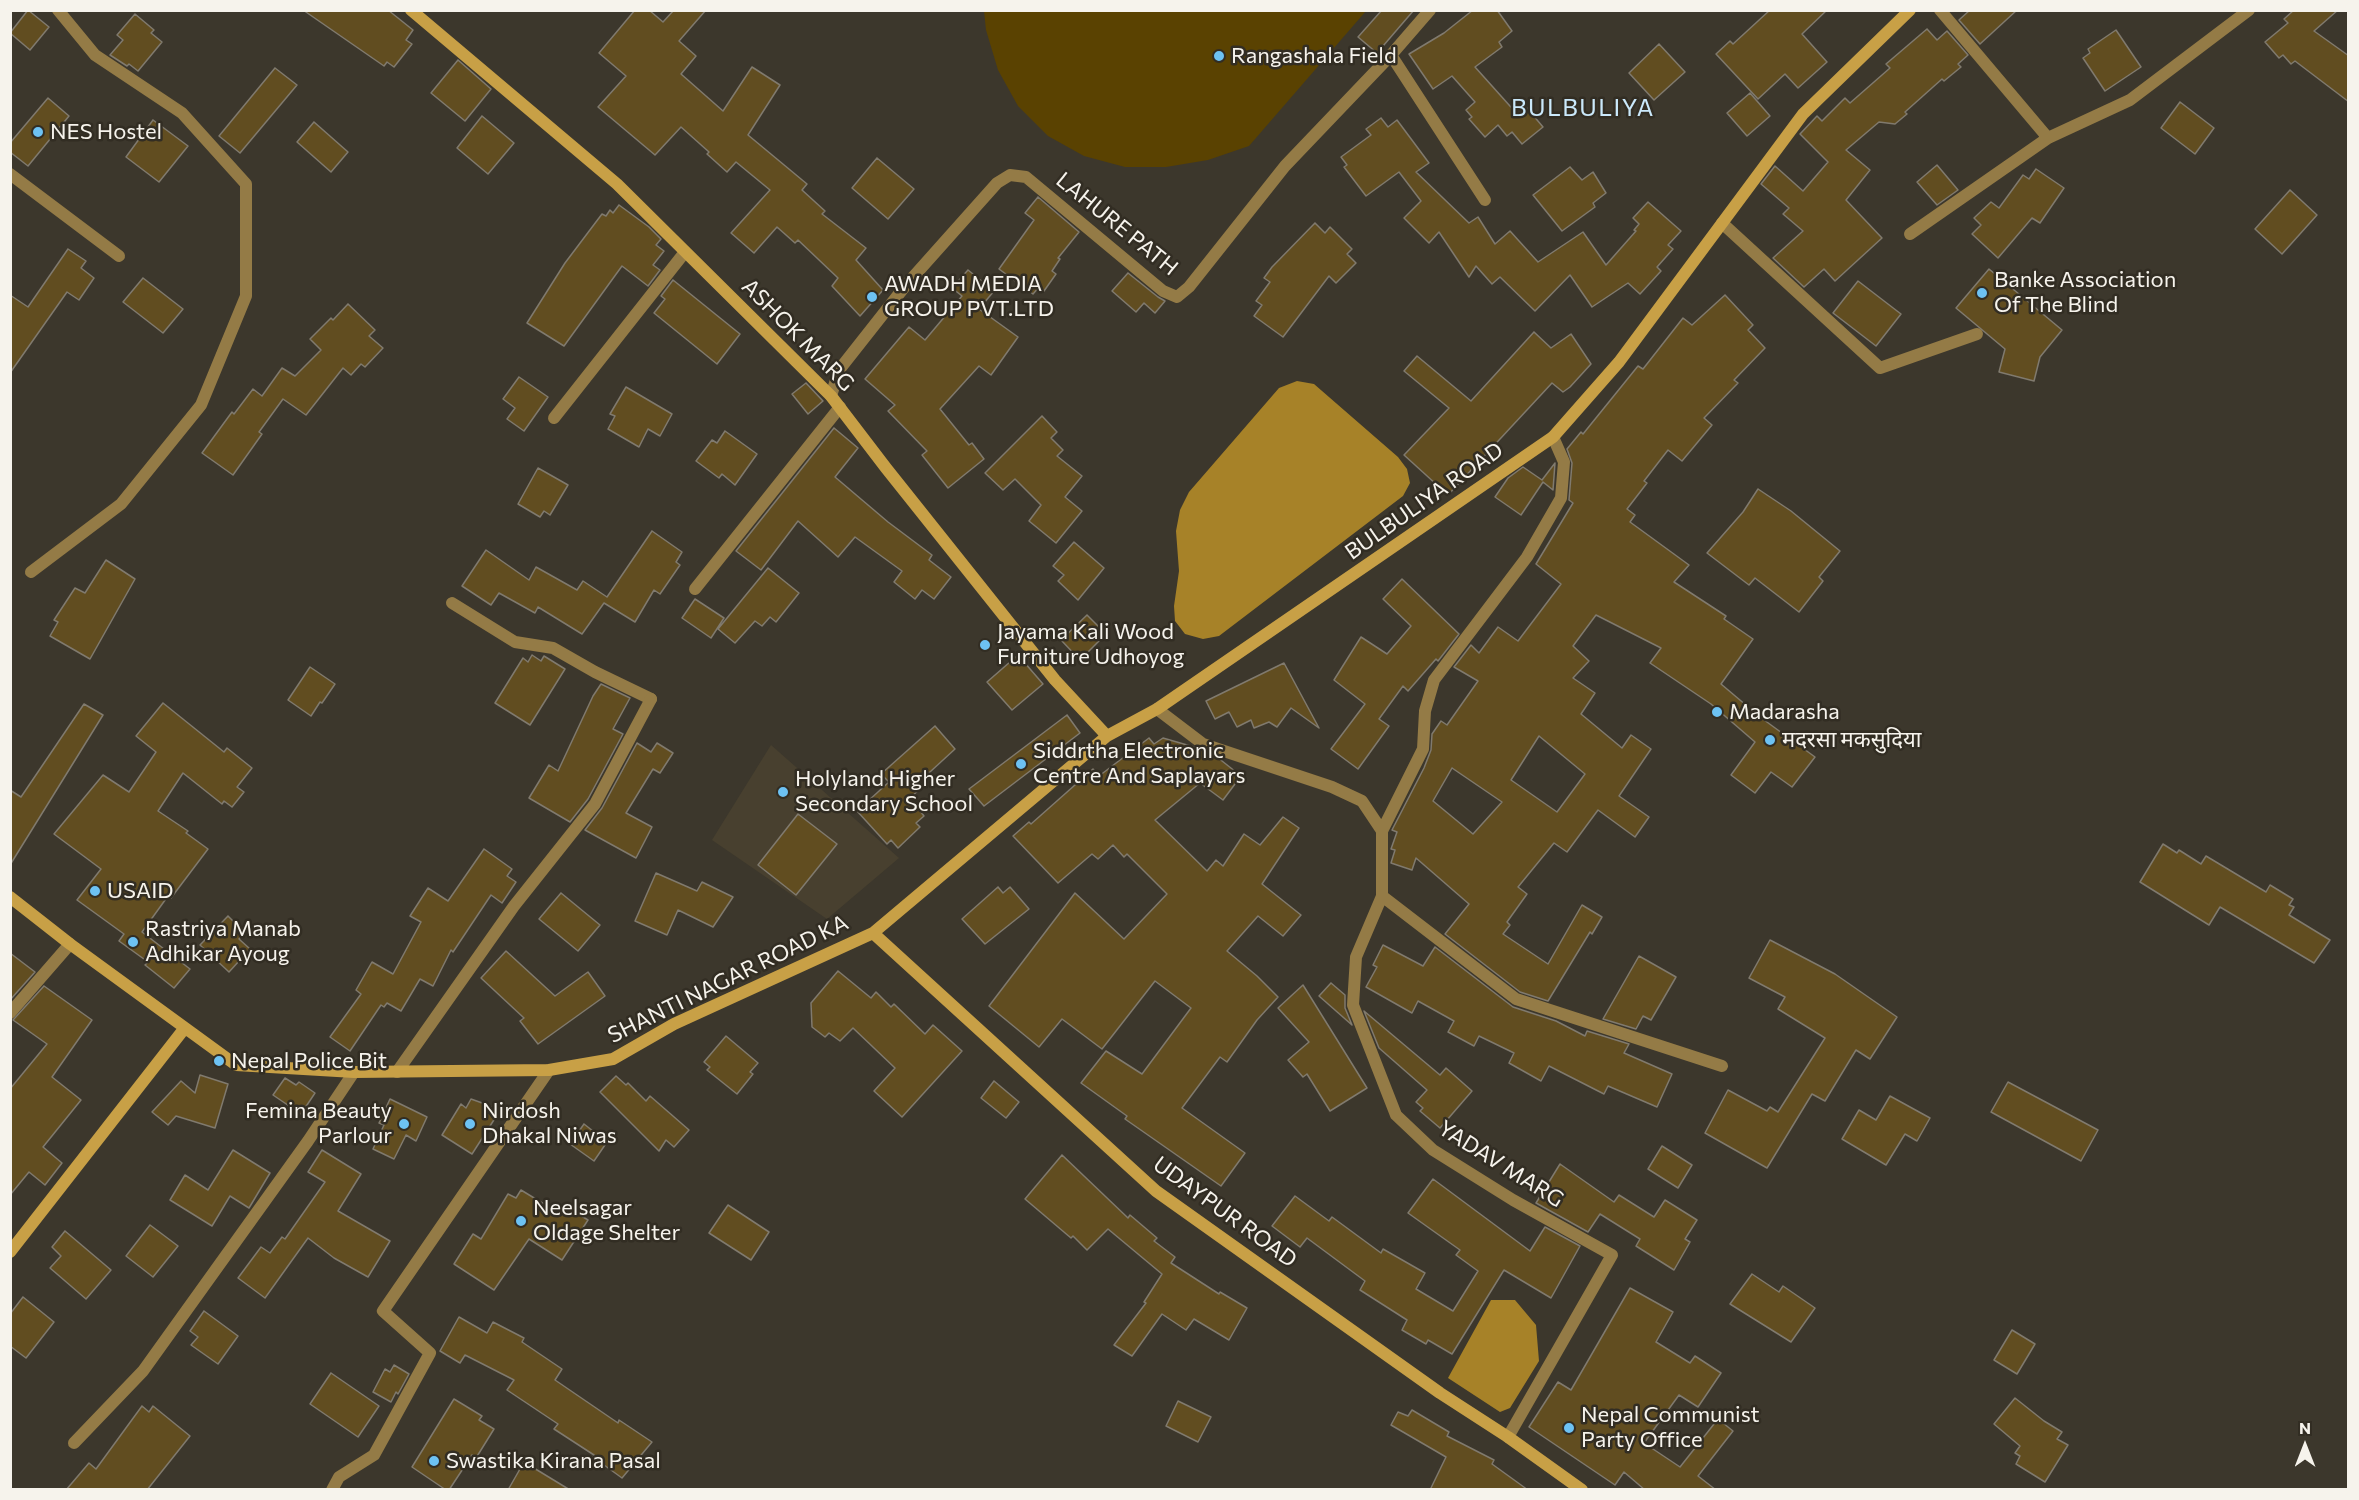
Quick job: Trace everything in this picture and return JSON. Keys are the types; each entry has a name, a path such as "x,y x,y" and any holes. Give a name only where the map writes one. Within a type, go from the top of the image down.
{"main road":[{"name":"ASHOK MARG","path":"411,10 617,184 831,396 1055,680 1107,736"},
{"name":"BULBULIYA ROAD","path":"873,933 1107,736 1157,709 1553,437 1619,362 1803,114 1910,10"},
{"name":"SHANTI NAGAR ROAD KA","path":"10,897 184,1029 236,1065 354,1072 549,1070 613,1059 674,1024 873,933"},
{"name":"UDAYPUR ROAD","path":"873,933 1156,1191 1440,1393 1508,1437 1582,1490"},
{"path":"10,1252 184,1029"}],"street":[{"path":"31,572 121,504 201,405 246,296 246,184 182,113 95,56 58,10"},
{"name":"LAHURE PATH","path":"831,396 839,370 906,285 996,183 1010,175 1026,177 1163,291 1177,297 1189,287 1285,166 1391,56 1430,10"},
{"path":"1940,10 2048,138"},
{"path":"1910,234 2048,138 2130,100 2249,10"},
{"path":"1391,56 1485,200"},
{"path":"10,174 119,256"},
{"path":"1722,223 1880,368 1977,334"},
{"path":"555,418 685,252"},
{"path":"695,589 840,407"},
{"path":"1382,831 1423,748 1425,711 1434,680 1527,557 1561,498 1564,462 1553,437"},
{"path":"397,1072 514,906 595,804 651,699 595,672 553,648 515,642 452,603"},
{"path":"1157,709 1203,744 1332,787 1362,801 1382,831"},
{"name":"YADAV MARG","path":"1382,831 1382,896 1356,957 1353,1005 1396,1115 1433,1150 1513,1200 1612,1255 1508,1437"},
{"path":"1382,896 1516,999 1722,1066"},
{"path":"10,1013 70,944"},
{"path":"332,1490 339,1477 374,1455 430,1353 383,1311 549,1070"},
{"path":"74,1443 143,1371 308,1141 354,1072"}],"shaded area":[{"path":"984,10 1366,11 1249,146 1208,160 1166,167 1125,167 1084,156 1048,136 1018,106 998,70 986,30"},
{"path":"1297,381 1314,384 1398,457 1407,469 1410,483 1403,496 1219,636 1203,639 1185,634 1175,621 1174,606 1179,571 1176,531 1180,510 1189,492 1279,388"},
{"name":"Holyland Higher Secondary School","path":"771,745 899,858 827,919 712,840"},
{"path":"1491,1300 1515,1300 1536,1325 1539,1361 1510,1408 1500,1412 1448,1378"}],"building":[{"path":"28,10 49,27 30,50 10,33"},
{"path":"303,10 388,10 413,30 406,40 412,44 394,67 387,62 384,66"},
{"path":"635,10 649,10 663,22 674,10 706,10 679,41 696,56 681,74 723,111 752,67 780,85 748,135 807,184 802,190 825,211 822,214 866,248 856,260 883,290 860,316 832,286 838,278 798,240 795,243 777,227 754,253 731,233 770,190 736,162 727,172 681,127 655,155 598,107 626,76 599,53"},
{"path":"1382,10 1414,10 1377,53 1358,37"},
{"path":"1473,10 1497,10 1512,31 1499,42 1502,47 1475,67 1518,115 1527,108 1543,127 1522,144 1512,132 1507,136 1498,125 1485,137 1469,119 1472,117 1466,110 1475,102 1452,76 1433,89 1409,54 1444,33"},
{"path":"1770,10 1827,10 1802,34 1827,62 1798,88 1785,74 1758,99 1716,54 1730,41 1733,44"},
{"path":"1970,10 2017,10 1980,44 1959,20"},
{"path":"2294,10 2338,10 2314,31 2349,56 2349,102 2295,61 2291,64 2283,55 2279,58 2265,42 2288,23 2284,19"},
{"path":"135,14 154,30 151,33 162,42 138,71 110,55 123,40 117,35"},
{"path":"1927,29 1937,40 1947,31 1968,55 1958,64 1961,67 1944,81 1942,79 1895,124 1879,122 1846,150 1870,170 1846,200 1882,238 1835,281 1824,269 1804,287 1773,258 1803,231 1783,214 1789,208 1761,184 1775,166 1803,191 1828,162 1800,134 1817,116 1822,121 1845,98 1850,103 1890,68 1886,64"},
{"path":"2116,30 2141,67 2105,91 2083,58 2090,53 2088,49"},
{"path":"1659,44 1685,72 1654,100 1629,73"},
{"path":"458,60 491,89 465,121 431,93"},
{"path":"275,68 297,85 240,153 219,136"},
{"path":"1750,93 1770,116 1747,136 1727,113"},
{"path":"48,98 69,116 28,166 10,152 10,143"},
{"path":"2180,102 2214,128 2195,154 2161,128"},
{"path":"482,116 514,143 488,174 457,148"},
{"path":"1381,118 1388,127 1397,120 1429,163 1416,172 1469,223 1478,217 1495,244 1510,231 1538,262 1583,232 1606,265 1636,231 1634,230 1639,224 1633,218 1648,202 1681,231 1668,245 1673,249 1657,267 1661,271 1640,294 1628,283 1592,307 1570,275 1535,311 1500,277 1492,284 1476,266 1469,277 1439,232 1429,243 1404,218 1421,201 1399,172 1366,196 1344,167 1347,165 1341,157 1371,135 1366,129"},
{"path":"153,120 188,146 159,182 126,157"},
{"path":"314,122 348,152 331,172 297,142"},
{"path":"877,158 914,189 888,219 852,188"},
{"path":"1937,165 1958,190 1937,205 1917,182"},
{"path":"1570,167 1582,180 1593,172 1606,193 1593,203 1595,207 1562,231 1533,195"},
{"path":"2036,169 2064,188 2040,223 2032,218 1998,258 1972,234 1981,225 1974,218 1991,202 1999,208 2023,175 2029,179"},
{"path":"2290,190 2317,215 2282,254 2255,229"},
{"path":"1038,197 1079,232 1058,258 1060,259 1052,271 1056,274 1044,291 1039,287 1033,294 999,269 1034,220 1025,213"},
{"path":"619,205 661,239 656,245 664,251 653,265 660,270 648,286 622,266 564,346 527,323 565,263 602,214 606,216 610,210 613,213"},
{"path":"1315,223 1325,233 1330,227 1352,249 1347,254 1356,263 1336,283 1329,276 1283,337 1254,316 1262,305 1256,301 1270,282 1264,278 1272,267"},
{"path":"68,249 86,261 81,268 94,278 79,300 67,292 10,373 10,295 28,307"},
{"path":"1989,269 2062,330 2040,357 2034,381 1999,372 2005,349 1956,308"},
{"path":"968,270 994,291 979,309 1018,337 991,375 979,366 940,409 969,445 972,443 984,459 948,488 922,455 927,451 888,411 895,405 865,379 909,327 925,340 962,296 952,288"},
{"path":"1128,273 1165,301 1155,313 1144,303 1136,312 1112,291"},
{"path":"143,278 183,309 163,333 123,302"},
{"path":"673,280 740,334 717,364 654,313 665,299 661,296"},
{"path":"1858,281 1901,314 1876,346 1833,313"},
{"path":"1725,295 1753,325 1748,330 1765,348 1734,380 1738,383 1704,418 1712,425 1682,461 1668,450 1644,481 1647,483 1627,509 1635,515 1630,522 1689,565 1674,582 1726,616 1724,619 1753,639 1721,684 1760,717 1815,757 1792,787 1771,772 1755,793 1731,775 1755,742 1711,704 1650,663 1661,648 1596,615 1573,646 1589,661 1573,678 1595,693 1581,714 1622,748 1631,735 1651,749 1619,796 1649,817 1635,837 1598,810 1567,852 1554,843 1518,887 1527,894 1507,922 1510,925 1503,934 1548,964 1582,905 1602,917 1592,934 1590,932 1548,1001 1520,992 1445,934 1469,904 1416,858 1412,870 1391,863 1395,850 1391,849 1397,832 1392,830 1424,768 1431,750 1432,734 1441,721 1447,725 1478,681 1454,667 1471,645 1479,653 1498,627 1518,641 1561,584 1536,564 1573,503 1569,500 1572,463 1567,449 1581,432 1583,434 1638,366 1643,369 1683,318 1692,325","holes":["1539,736 1585,774 1557,812 1511,780","1452,768 1502,802 1473,834 1433,801"]},
{"path":"348,304 375,330 369,336 383,348 365,367 361,364 351,375 343,368 306,415 283,399 259,432 262,434 233,475 202,453 232,412 234,414 253,389 262,396 282,368 295,376 321,350 310,339"},
{"path":"1534,332 1551,348 1571,334 1591,364 1563,392 1552,383 1448,495 1404,455 1449,408 1404,371 1417,356 1471,401"},
{"path":"519,377 548,397 524,431 507,419 515,408 503,399"},
{"path":"806,383 823,401 808,414 792,394"},
{"path":"626,387 672,414 660,436 648,429 639,447 608,429 615,416 610,414"},
{"path":"1042,416 1057,432 1051,438 1063,450 1057,456 1082,476 1065,497 1082,511 1056,543 1029,521 1041,505 1015,479 1003,490 985,473"},
{"path":"834,428 858,448 835,477 888,522 932,555 929,560 951,577 934,599 922,590 915,599 894,582 902,571 855,537 838,557 798,521 761,570 736,551"},
{"path":"725,431 757,454 735,485 722,474 719,478 696,461 712,440 717,443"},
{"path":"1555,463 1553,490 1543,482 1521,515 1495,497 1508,478 1523,467 1542,480"},
{"path":"538,468 568,485 550,515 544,511 540,517 518,504"},
{"path":"1758,489 1791,511 1840,551 1819,577 1823,581 1799,612 1755,578 1749,585 1707,553 1743,512"},
{"path":"652,531 682,552 676,562 680,565 660,594 654,590 635,622 604,603 582,634 538,607 535,613 499,593 491,605 462,586 486,550 529,580 536,567 577,590 583,581 607,597"},
{"path":"1074,542 1104,568 1078,600 1058,581 1064,575 1053,566"},
{"path":"106,560 135,579 90,659 50,636 58,622 54,620 75,588 85,593"},
{"path":"768,568 799,593 776,622 770,617 762,626 755,621 735,643 718,629"},
{"path":"1402,579 1459,634 1438,661 1436,659 1408,691 1403,686 1379,719 1389,726 1358,769 1331,749 1365,704 1334,680 1361,637 1387,654 1411,626 1383,599"},
{"path":"695,599 724,618 711,638 682,618"},
{"path":"1087,615 1106,634 1080,660 1061,640"},
{"path":"532,655 541,661 544,656 565,669 530,725 495,703 523,658 528,662"},
{"path":"1018,655 1043,684 1012,710 987,682"},
{"path":"1284,663 1319,728 1291,708 1277,727 1269,722 1254,728 1251,720 1237,727 1229,712 1215,719 1206,701"},
{"path":"310,667 335,684 311,716 288,700"},
{"path":"601,684 630,698 613,729 623,734 588,799 570,822 529,798 549,765 558,771 593,696"},
{"path":"163,703 224,752 227,748 252,768 237,787 244,792 232,807 224,801 222,804 183,773 158,811 188,831 186,833 208,849 171,898 168,896 142,932 190,969 174,988 145,965 148,962 119,941 124,934 77,900 101,869 54,834 103,775 129,792 156,752 136,736"},
{"path":"84,704 103,715 10,865 10,790 21,797"},
{"path":"1067,715 1080,733 984,806 969,789"},
{"path":"935,726 955,749 918,783 922,787 910,798 924,816 916,823 920,827 898,848 891,840 887,844 857,811 889,782 881,774"},
{"path":"1149,738 1154,744 1163,738 1194,747 1217,757 1241,776 1223,800 1200,783 1155,820 1207,871 1216,860 1223,866 1244,834 1260,845 1283,817 1299,828 1262,884 1301,915 1283,936 1258,916 1227,951 1278,997 1257,1020 1227,1062 1220,1057 1182,1108 1245,1153 1221,1186 1125,1119 1127,1116 1081,1083 1106,1051 1142,1074 1191,1008 1155,981 1102,1049 1062,1019 1039,1047 989,1006 1075,893 1124,939 1167,894 1127,854 1124,857 1113,845 1098,859 1092,854 1058,883 1013,836 1029,822 1031,824 1093,769 1099,776"},
{"path":"637,743 651,752 657,743 673,753 660,773 653,769 626,813 652,827 636,858 585,830 602,808"},
{"path":"798,814 837,844 796,895 758,865"},
{"path":"2163,844 2177,853 2179,850 2201,864 2206,856 2266,892 2270,885 2293,899 2289,905 2294,907 2289,915 2330,940 2314,963 2220,907 2209,925 2140,882"},
{"path":"484,849 512,869 507,876 516,882 502,903 491,895 453,952 451,950 433,986 420,979 401,1011 387,1003 384,1007 381,1005 350,1051 330,1037 361,994 356,990 372,962 393,974 421,922 410,916 428,888 448,901"},
{"path":"656,873 697,891 702,882 733,897 713,927 678,910 667,935 635,921"},
{"path":"998,887 1003,893 1010,887 1029,909 985,944 962,919"},
{"path":"561,893 600,925 578,951 539,919"},
{"path":"228,916 244,932 239,939 250,949 229,972 200,945"},
{"path":"1770,940 1835,974 1897,1017 1870,1059 1856,1050 1825,1101 1812,1094 1767,1168 1705,1133 1728,1090 1767,1111 1770,1107 1778,1112 1825,1038 1778,1009 1785,997 1749,978"},
{"path":"1383,945 1423,966 1435,947 1513,1007 1556,1021 1585,1036 1587,1031 1629,1044 1624,1053 1672,1074 1657,1107 1608,1086 1604,1094 1549,1066 1541,1081 1509,1063 1514,1053 1479,1036 1474,1046 1448,1032 1454,1021 1418,1001 1412,1013 1366,987 1377,967 1373,965"},
{"path":"506,951 555,996 588,972 605,996 538,1044 520,1021 524,1018 481,978"},
{"path":"10,953 35,972 10,1000"},
{"path":"1639,956 1676,977 1651,1020 1643,1016 1636,1029 1603,1019"},
{"path":"838,971 871,998 876,992 891,1007 894,1004 925,1034 933,1025 962,1051 902,1117 874,1091 895,1068 853,1028 840,1041 829,1033 825,1037 812,1027 811,1003"},
{"path":"1331,983 1345,995 1345,1008 1352,1025 1319,996"},
{"path":"1303,985 1367,1088 1330,1111 1307,1074 1303,1077 1288,1060 1309,1042 1278,1008"},
{"path":"44,986 92,1020 52,1077 81,1100 43,1147 62,1163 45,1185 29,1172 10,1195 10,1089 47,1044 13,1020"},
{"path":"1364,1011 1440,1075 1446,1068 1472,1091 1440,1128 1420,1111 1423,1108 1416,1102 1427,1090 1379,1048"},
{"path":"726,1036 758,1063 750,1072 753,1074 737,1094 707,1070 710,1067 704,1062"},
{"path":"200,1075 228,1084 215,1128 176,1116 168,1125 152,1112 181,1081 195,1093"},
{"path":"616,1076 626,1085 628,1083 646,1101 650,1096 689,1130 674,1147 666,1140 659,1151 600,1092"},
{"path":"285,1078 296,1085 299,1082 315,1093 301,1114 273,1095"},
{"path":"994,1081 1019,1102 1006,1118 981,1098"},
{"path":"2008,1082 2098,1130 2081,1161 1991,1112"},
{"path":"1890,1096 1930,1118 1917,1141 1905,1134 1886,1165 1842,1139 1859,1110 1876,1120"},
{"path":"390,1099 427,1117 416,1141 406,1135 394,1159 373,1149 384,1125 379,1123"},
{"name":"Nirdosh Dhakal Niwas","path":"471,1099 499,1112 472,1154 442,1135 461,1104 466,1108"},
{"path":"584,1124 607,1142 594,1161 570,1144"},
{"path":"1662,1146 1692,1165 1678,1188 1648,1169"},
{"path":"233,1150 270,1173 249,1208 230,1196 212,1226 170,1200 185,1175 208,1190"},
{"path":"322,1150 361,1174 338,1211 390,1241 368,1277 334,1258 308,1238 265,1298 238,1278 261,1247 270,1253 282,1237 285,1239 325,1182 308,1172"},
{"path":"1062,1155 1128,1218 1130,1215 1157,1238 1154,1241 1175,1257 1171,1263 1219,1294 1220,1292 1247,1308 1229,1340 1194,1319 1186,1330 1162,1314 1132,1356 1114,1345 1146,1303 1144,1302 1162,1274 1108,1229 1087,1250 1073,1236 1071,1238 1025,1199"},
{"path":"1560,1164 1614,1202 1619,1195 1654,1217 1665,1200 1697,1220 1685,1239 1690,1242 1674,1270 1636,1246 1640,1239 1600,1214 1588,1232 1536,1203"},
{"path":"1433,1179 1530,1251 1545,1227 1580,1246 1551,1298 1504,1270 1452,1354 1428,1340 1426,1344 1402,1330 1407,1320 1360,1290 1365,1281 1307,1238 1300,1247 1272,1226 1295,1196 1329,1221 1332,1217 1381,1253 1383,1249 1425,1273 1416,1289 1453,1311 1478,1271 1456,1255 1460,1250 1408,1213"},
{"path":"521,1190 562,1215 567,1207 588,1220 562,1260 529,1239 494,1290 454,1264 473,1234 481,1239 508,1194 516,1198"},
{"path":"728,1205 769,1232 751,1260 709,1233"},
{"path":"150,1225 178,1246 153,1277 126,1256"},
{"path":"65,1231 111,1270 86,1299 50,1268 61,1256 52,1247"},
{"path":"1752,1274 1779,1292 1783,1286 1815,1308 1791,1342 1730,1304"},
{"path":"1630,1288 1673,1312 1656,1342 1690,1363 1695,1356 1721,1373 1698,1407 1679,1395 1644,1443 1680,1467 1718,1419 1733,1431 1698,1476 1716,1490 1645,1490 1624,1472 1615,1485 1529,1427 1558,1382 1571,1390"},
{"path":"23,1297 54,1322 26,1358 10,1346 10,1314"},
{"path":"204,1311 238,1336 218,1364 191,1345 198,1337 190,1331"},
{"path":"459,1317 487,1333 493,1322 524,1338 522,1342 562,1369 555,1380 618,1423 619,1420 652,1442 622,1478 593,1457 594,1455 554,1429 558,1424 507,1390 514,1380 465,1355 460,1363 440,1351"},
{"path":"2012,1330 2035,1344 2017,1374 1994,1360"},
{"path":"394,1365 409,1374 391,1402 373,1392 385,1369 390,1372"},
{"path":"331,1373 379,1406 358,1437 310,1404"},
{"path":"2015,1398 2062,1432 2057,1439 2068,1445 2045,1482 2016,1464 2020,1456 2015,1453 2020,1446 1994,1424"},
{"path":"454,1399 482,1416 479,1420 494,1429 476,1458 472,1455 449,1490 446,1490 412,1467"},
{"path":"1178,1401 1211,1417 1198,1442 1166,1426"},
{"path":"142,1406 149,1412 153,1406 190,1436 147,1490 66,1490 89,1463 96,1469"},
{"path":"1412,1410 1449,1432 1447,1436 1494,1460 1492,1464 1528,1490 1430,1490 1446,1457 1391,1425 1398,1412 1408,1416"},
{"path":"524,1462 570,1490 508,1490"}],"place":[{"name":"Rangashala Field","path":"1219,56"},
{"name":"NES Hostel","path":"38,132"},
{"name":"Banke Association Of The Blind","path":"1982,293"},
{"name":"AWADH MEDIA GROUP PVT.LTD","path":"872,297"},
{"name":"Jayama Kali Wood Furniture Udhoyog","path":"985,645"},
{"name":"Madarasha","path":"1717,712"},
{"name":"मदरसा मकसुदिया","path":"1770,740"},
{"name":"Siddrtha Electronic Centre And Saplayars","path":"1021,764"},
{"name":"Holyland Higher Secondary School","path":"783,792"},
{"name":"USAID","path":"95,891"},
{"name":"Rastriya Manab Adhikar Ayoug","path":"133,942"},
{"name":"Nepal Police Bit","path":"219,1061"},
{"name":"Femina Beauty Parlour","path":"404,1124"},
{"name":"Nirdosh Dhakal Niwas","path":"470,1124"},
{"name":"Neelsagar Oldage Shelter","path":"521,1221"},
{"name":"Nepal Communist Party Office","path":"1569,1428"},
{"name":"Swastika Kirana Pasal","path":"434,1461"}],"district":[{"name":"BULBULIYA","path":"1583,108"}]}
